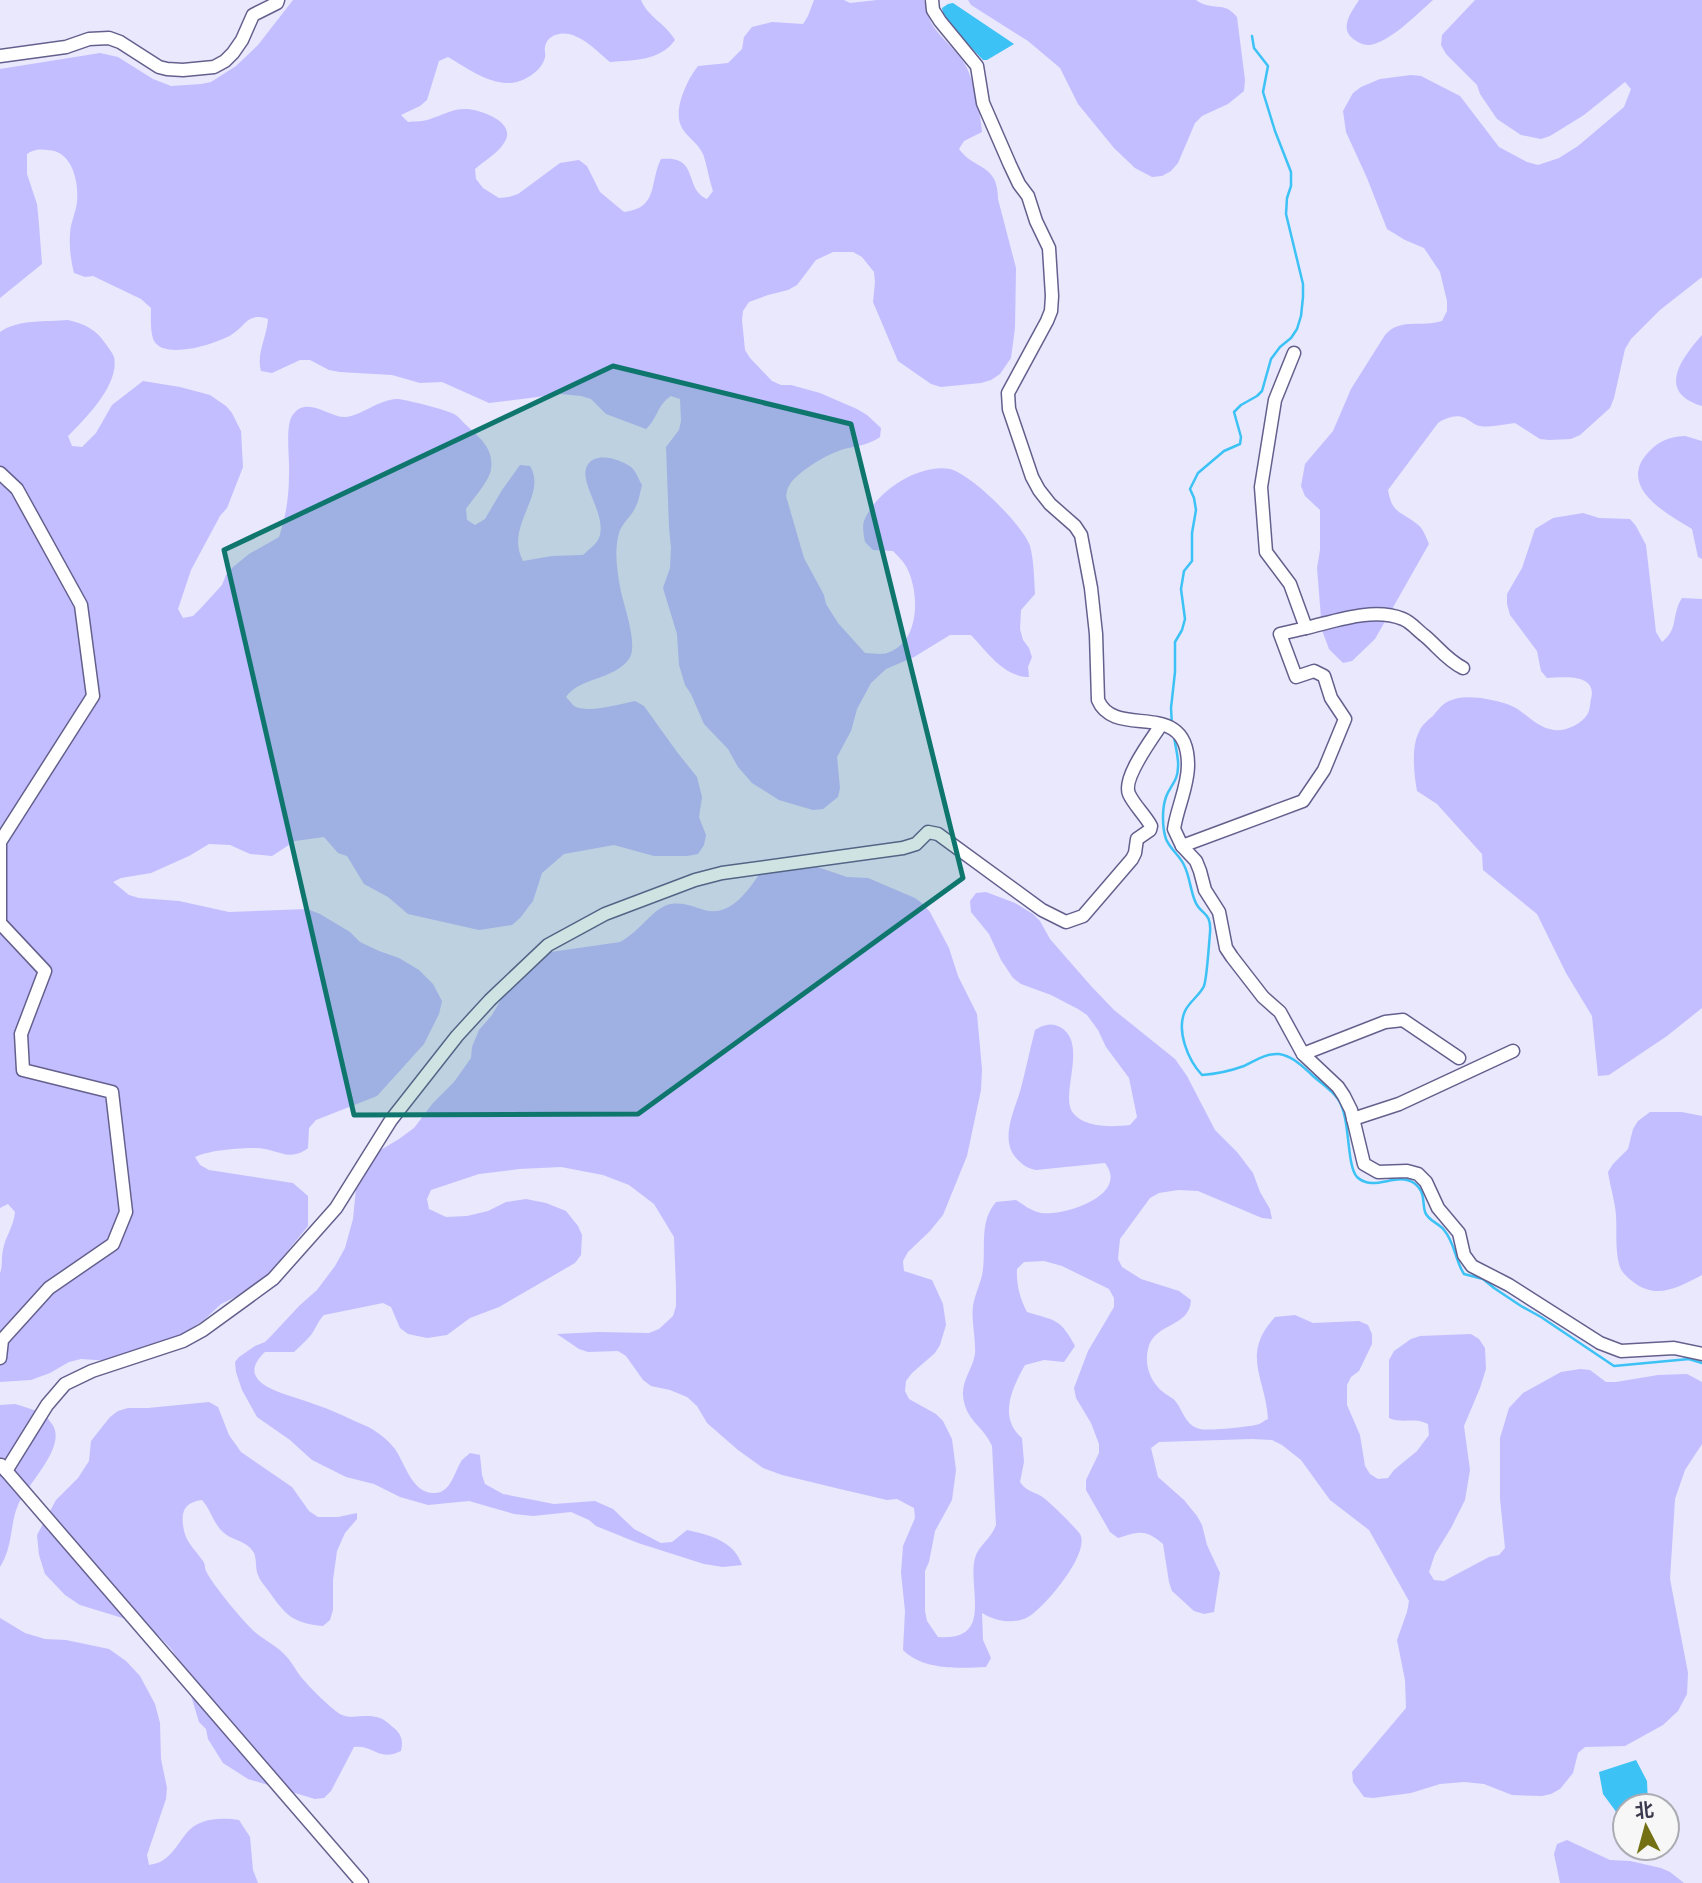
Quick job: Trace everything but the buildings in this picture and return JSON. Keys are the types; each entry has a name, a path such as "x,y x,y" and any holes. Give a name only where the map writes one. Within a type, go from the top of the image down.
{"street":[{"path":"0,56 66,47 89,39 109,38 159,67 183,70 214,67 225,61 233,52 242,40 253,15 278,0"},
{"path":"932,0 933,10 940,22 977,66 983,103 1019,184 1028,196 1049,248 1051,311 1008,393 1009,409 1039,490 1081,535 1096,634 1098,700 1101,708 1116,718 1149,721 1179,732 1186,749 1188,765 1174,829 1182,846 1196,861 1205,890 1219,912 1226,948 1263,998 1280,1012 1303,1054 1338,1087 1348,1103 1364,1164 1378,1172 1407,1171 1418,1174 1426,1182 1438,1208 1459,1233 1464,1255 1472,1266 1509,1284 1600,1343 1621,1351 1674,1348 1702,1354"},
{"path":"1294,353 1275,400 1261,487 1266,552 1290,584 1306,628"},
{"path":"0,473 17,489 81,606 93,696 0,842 0,923 45,971 21,1034 23,1070 112,1092 126,1212 113,1244 49,1289 2,1340 0,1358"},
{"path":"1182,846 1303,801 1324,770 1345,719 1331,698 1324,676 1314,671 1296,677 1280,634 1380,614 1406,620 1452,663 1463,668"},
{"path":"362,1883 3,1468 65,1384 83,1375 183,1341 273,1279 336,1208 391,1121 466,1026 489,1000 560,938 605,914 695,880 757,867 903,848 916,844 928,832 938,834 1042,910 1066,922 1083,916 1132,859 1138,839 1150,830 1148,819 1130,795 1127,785 1131,774 1163,725"},
{"path":"1303,1054 1385,1021 1403,1020 1459,1058"},
{"path":"1353,1119 1399,1104 1513,1051"}],"highlighted area":[{"path":"613,366 851,424 963,878 638,1114 354,1115 224,550"}],"shaded area":[{"path":"293,0 641,0 675,40 654,56 610,62 585,41 563,33 547,41 540,68 530,76 507,83 484,77 448,57 439,61 427,100 401,115 408,122 422,121 467,109 489,115 502,124 507,136 504,143 495,154 475,169 476,179 483,188 499,198 518,194 560,163 579,160 587,166 600,192 624,212 635,210 648,200 661,159 681,162 695,188 707,199 713,191 703,154 679,121 680,105 685,87 698,66 728,63 742,49 744,37 752,27 772,22 803,24 814,0 844,0 850,3 924,0 928,16 964,63 975,91 982,132 964,141 959,149 990,173 997,187 1016,268 1015,328 1011,358 1000,374 991,380 941,387 931,384 898,361 873,302 874,272 862,257 853,252 833,252 816,260 797,285 749,302 743,311 742,320 745,350 772,381 820,393 857,409 881,428 880,437 876,440 838,451 814,464 798,475 787,491 786,496 804,558 838,623 865,653 887,653 898,648 906,639 911,629 915,604 911,579 906,566 893,551 873,550 865,542 864,521 878,500 900,482 925,471 950,469 983,490 1018,526 1030,546 1035,594 1021,610 1020,629 1032,657 1028,667 1029,677 1020,676 1004,668 971,635 950,635 914,657 886,669 871,683 837,757 840,788 838,797 823,809 813,810 779,800 752,783 738,767 728,749 704,724 685,685 679,665 677,634 663,588 670,568 671,548 666,447 679,430 680,399 671,396 666,400 646,429 606,414 591,399 581,396 561,394 489,403 442,382 420,383 392,375 340,372 329,370 310,360 300,360 272,373 261,371 260,358 268,319 261,317 247,321 231,335 203,346 179,350 160,347 153,337 151,308 141,299 93,276 85,277 74,273 70,240 77,202 77,185 68,161 56,152 48,150 27,154 27,174 37,204 42,264 0,298 0,69 100,53 118,57 153,79 171,86 211,82 236,66 258,45"},
{"path":"968,0 1196,0 1223,7 1237,17 1244,91 1228,104 1202,116 1195,123 1178,163 1162,176 1152,177 1135,168 1114,148 1078,104 1060,68 1028,41 971,5"},
{"path":"1359,0 1433,0 1397,31 1382,41 1368,45 1352,38 1347,28 1349,17"},
{"path":"1475,0 1702,0 1702,277 1660,310 1631,339 1625,349 1610,408 1580,435 1571,439 1540,439 1515,423 1480,426 1458,416 1438,423 1388,490 1395,508 1419,526 1429,544 1375,639 1352,661 1343,663 1329,649 1322,630 1317,568 1320,510 1305,496 1301,486 1305,464 1333,431 1351,389 1385,335 1398,326 1442,321 1447,311 1447,301 1440,272 1424,248 1387,229 1346,132 1343,111 1353,93 1361,87 1380,79 1421,76 1460,96 1499,147 1538,165 1559,158 1578,146 1624,107 1631,89 1625,82 1584,115 1550,136 1541,139 1521,135 1497,119 1477,85 1446,54 1441,45 1442,35"},
{"path":"68,320 84,325 98,334 114,357 112,378 107,389 68,436 72,446 82,447 96,433 112,405 143,381 210,395 226,406 241,431 243,467 227,508 191,570 178,609 183,618 193,616 201,608 222,585 233,567 249,554 279,537 288,499 290,421 298,410 304,407 346,417 397,399 435,407 456,415 480,439 490,455 490,473 466,509 467,520 475,525 485,519 520,465 530,466 534,488 519,535 523,561 583,555 597,542 601,531 585,473 587,466 596,459 608,458 631,467 642,485 636,506 619,533 616,553 632,653 623,666 572,690 566,697 574,706 587,709 635,701 644,706 697,777 702,797 699,817 706,835 698,854 687,856 654,856 614,845 564,854 542,873 533,901 520,918 512,925 479,930 408,914 388,897 364,884 347,856 338,853 324,837 295,841 272,856 250,854 230,845 209,844 151,873 113,882 129,895 139,898 179,901 229,912 307,909 350,932 360,942 399,958 419,970 433,984 442,1001 439,1014 424,1044 377,1096 316,1120 309,1128 308,1148 288,1155 248,1148 216,1151 195,1157 200,1165 209,1170 293,1183 308,1196 308,1226 254,1288 221,1304 204,1320 184,1333 141,1355 111,1361 81,1359 31,1380 0,1382 0,1273 2,1253 15,1212 8,1204 0,1208 0,332 24,323"},
{"path":"1702,335 1702,406 1688,400 1676,384 1681,364"},
{"path":"1685,436 1702,441 1702,559 1698,557 1692,529 1659,508 1642,489 1638,478 1639,467 1654,447 1668,439"},
{"path":"1583,513 1599,518 1630,519 1636,526 1646,545 1656,632 1662,642 1671,632 1682,598 1702,599 1702,1008 1667,1036 1609,1075 1598,1076 1592,1016 1566,973 1537,914 1483,870 1482,854 1437,804 1417,791 1414,761 1416,738 1421,728 1444,704 1458,698 1492,700 1507,704 1541,726 1554,730 1572,727 1587,715 1592,691 1589,685 1578,678 1547,678 1541,671 1537,651 1510,615 1507,604 1507,594 1522,568 1535,529 1553,518"},
{"path":"788,857 847,877 868,878 923,904 949,948 958,976 977,1014 982,1069 981,1090 967,1156 943,1215 908,1252 903,1261 904,1271 932,1280 943,1304 946,1325 940,1345 935,1353 912,1373 906,1381 905,1391 909,1399 943,1421 952,1439 956,1470 952,1500 935,1531 925,1571 925,1611 927,1621 938,1637 956,1636 967,1631 973,1622 975,1558 996,1525 992,1446 967,1411 963,1395 964,1384 975,1354 973,1306 982,1274 987,1218 996,1202 1016,1200 1041,1213 1065,1211 1091,1201 1109,1185 1110,1174 1105,1163 1036,1170 1024,1165 1012,1152 1009,1144 1010,1125 1035,1030 1053,1025 1060,1027 1068,1035 1073,1056 1070,1105 1078,1118 1092,1124 1115,1126 1130,1125 1137,1117 1129,1078 1087,1015 1013,978 989,934 971,912 970,901 976,893 986,892 1015,903 1033,914 1050,939 1114,1010 1175,1059 1187,1076 1215,1130 1253,1173 1270,1209 1272,1219 1262,1218 1198,1191 1159,1193 1150,1198 1120,1239 1118,1259 1122,1267 1141,1279 1179,1291 1191,1300 1185,1316 1152,1340 1147,1361 1149,1373 1155,1383 1175,1400 1191,1425 1204,1429 1229,1428 1260,1424 1268,1419 1257,1355 1259,1343 1275,1317 1295,1315 1313,1323 1359,1321 1368,1325 1372,1344 1359,1371 1351,1377 1347,1385 1347,1405 1360,1435 1365,1466 1370,1474 1378,1479 1388,1478 1417,1451 1429,1435 1428,1424 1389,1418 1389,1360 1394,1351 1420,1336 1471,1334 1479,1339 1485,1348 1486,1369 1464,1426 1470,1470 1465,1500 1435,1554 1429,1572 1434,1580 1444,1581 1489,1557 1499,1555 1505,1548 1500,1499 1500,1438 1509,1408 1523,1393 1561,1372 1580,1369 1590,1370 1606,1382 1687,1374 1702,1382 1702,1444 1685,1470 1675,1499 1670,1579 1688,1673 1687,1694 1678,1711 1663,1725 1625,1746 1585,1747 1578,1753 1573,1773 1560,1789 1551,1794 1512,1795 1484,1784 1464,1782 1440,1784 1411,1793 1364,1797 1353,1782 1352,1772 1406,1708 1405,1680 1397,1640 1409,1601 1369,1530 1330,1500 1301,1460 1272,1440 1159,1442 1151,1448 1158,1477 1184,1500 1197,1516 1220,1573 1214,1612 1204,1614 1194,1611 1172,1591 1163,1544 1142,1533 1118,1538 1110,1532 1086,1490 1086,1480 1099,1453 1099,1444 1091,1423 1076,1398 1074,1388 1088,1351 1114,1307 1114,1298 1109,1289 1062,1266 1044,1261 1024,1262 1017,1269 1022,1302 1027,1312 1061,1325 1075,1346 1064,1362 1044,1360 1025,1365 1012,1393 1009,1412 1015,1430 1022,1438 1024,1462 1020,1482 1062,1514 1080,1534 1082,1543 1073,1566 1064,1579 1028,1617 1004,1621 982,1613 983,1640 991,1658 986,1667 954,1668 932,1665 921,1662 903,1650 903,1546 915,1518 914,1508 897,1499 887,1500 763,1468 707,1423 697,1406 687,1397 651,1386 643,1380 626,1356 618,1351 588,1352 557,1334 649,1333 659,1329 673,1316 676,1306 674,1237 654,1204 629,1185 603,1175 561,1167 519,1169 479,1174 431,1190 427,1199 429,1209 446,1217 467,1216 488,1211 506,1202 526,1199 566,1211 582,1235 581,1255 575,1263 499,1307 470,1318 447,1335 427,1338 408,1334 400,1328 391,1307 383,1303 324,1315 311,1335 294,1352 265,1352 256,1363 255,1373 259,1381 267,1387 332,1411 378,1433 395,1449 409,1476 425,1491 438,1493 444,1490 462,1460 470,1453 480,1455 485,1484 503,1494 554,1504 595,1501 613,1509 634,1529 661,1543 672,1542 687,1530 720,1540 733,1550 742,1565 723,1567 704,1564 638,1543 596,1526 571,1512 533,1516 514,1514 469,1501 428,1505 400,1497 374,1484 346,1477 312,1460 290,1440 257,1417 242,1390 235,1362 255,1346 265,1342 317,1290 335,1266 345,1248 353,1219 358,1167 364,1160 414,1128 454,1082 471,1058 479,1030 492,1015 514,977 551,952 620,942 667,905 681,904 715,911 725,909 742,896 768,860"},
{"path":"1650,1112 1682,1112 1702,1116 1702,1275 1676,1287 1659,1291 1641,1287 1622,1272 1617,1252 1615,1210 1608,1172 1628,1149 1638,1121"},
{"path":"209,1402 218,1407 229,1435 241,1452 292,1487 309,1511 318,1517 357,1513 357,1519 345,1533 337,1551 333,1610 330,1620 323,1626 298,1621 281,1608 259,1577 251,1549 223,1532 202,1500 188,1505 183,1515 186,1536 203,1561 209,1577 251,1628 283,1652 306,1683 335,1711 348,1717 381,1718 400,1736 401,1751 393,1754 354,1747 331,1791 324,1798 315,1799 248,1779 223,1763 208,1739 206,1729 199,1722 182,1666 172,1650 159,1636 147,1629 129,1620 80,1605 65,1595 45,1574 39,1555 37,1535 56,1500 78,1478 89,1461 91,1441 110,1417 128,1408"},
{"path":"15,1404 46,1416 56,1433 51,1454 18,1505 7,1551 0,1567 0,1405"},
{"path":"0,1618 25,1633 45,1639 66,1640 109,1649 126,1661 140,1676 155,1704 160,1723 161,1759 167,1788 166,1799 147,1855 149,1865 166,1858 187,1833 200,1823 220,1819 239,1820 250,1837 253,1870 258,1883 0,1883"},
{"path":"1567,1840 1611,1862 1634,1862 1661,1868 1684,1883 1560,1883 1554,1854 1557,1844"}],"water":[{"path":"953,3 1014,44 983,60 944,19 942,8"},
{"path":"1636,1760 1647,1781 1647,1792 1611,1792 1611,1805 1603,1794 1599,1772"}],"waterway":[{"path":"1172,726 1175,642 1185,619 1181,589 1184,571 1192,561 1192,533 1196,510 1190,489 1198,473 1224,451 1240,444 1241,437 1234,412 1262,391 1271,359 1291,338 1301,316 1303,284 1286,214 1291,172 1263,92 1268,66 1254,48 1252,36"},
{"path":"1174,736 1178,772 1165,801 1165,834 1168,843 1184,865 1195,901 1210,926 1204,986 1185,1011 1182,1027 1188,1053 1202,1075 1234,1069 1270,1055 1279,1054 1292,1059 1338,1099 1345,1118 1351,1162 1357,1177 1371,1183 1407,1180 1418,1186 1426,1215 1448,1235 1464,1274 1483,1279 1614,1366 1689,1359 1702,1363"}]}
